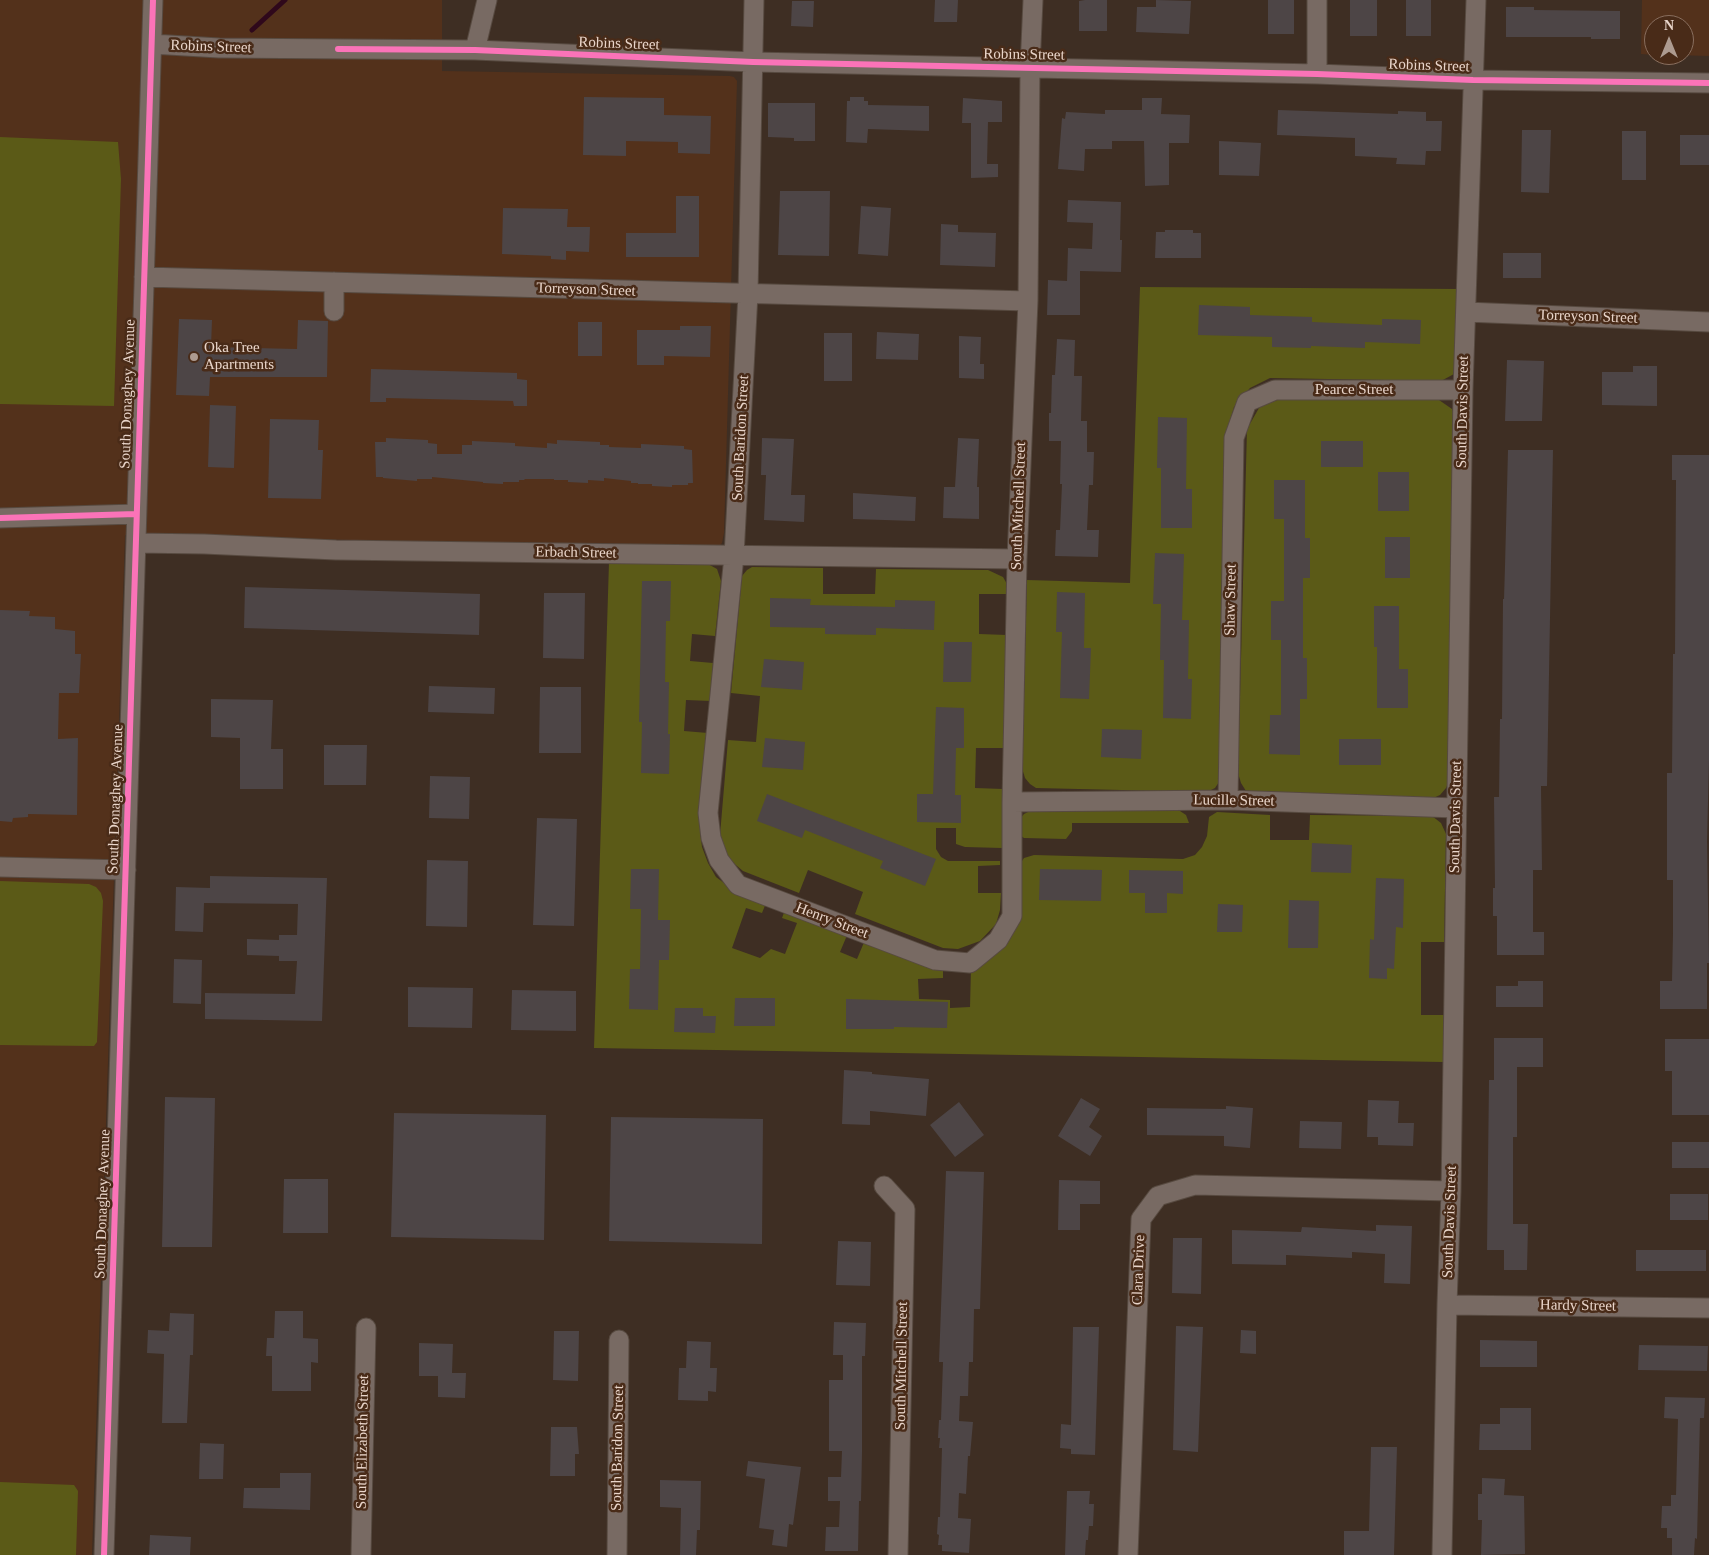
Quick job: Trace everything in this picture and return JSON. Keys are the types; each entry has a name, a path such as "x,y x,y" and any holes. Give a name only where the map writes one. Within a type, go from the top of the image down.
{"street":[{"name":"South Donaghey Avenue","path":"104,1555 153,0"},
{"path":"476,50 487,0"},
{"name":"South Baridon Street","path":"708,813 734,556 748,294 754,0"},
{"name":"South Mitchell Street","path":"998,940 1012,916 1012,802 1017,559 1028,302 1030,68 1033,0"},
{"path":"1317,0 1317,74"},
{"name":"South Davis Street","path":"1442,1555 1451,1191 1463,390 1476,0"},
{"name":"Robins Street","path":"152,44 219,48 476,50 753,62 1317,74 1473,80 1709,83"},
{"name":"Torreyson Street","path":"144,277 1028,302"},
{"path":"334,282 334,311"},
{"name":"Torreyson Street","path":"1466,312 1709,322"},
{"name":"Pearce Street","path":"1247,402 1274,390 1463,390"},
{"name":"Shaw Street","path":"1228,800 1234,438 1247,402"},
{"path":"0,518 136,514"},
{"name":"Erbach Street","path":"136,543 224,544 336,550 1017,559"},
{"name":"Lucille Street","path":"1012,802 1228,800 1456,808"},
{"name":"Henry Street","path":"708,813 711,838 719,860 738,885 935,960 970,963 998,940"},
{"path":"0,867 126,870"},
{"name":"Clara Drive","path":"1128,1555 1141,1219 1158,1196 1195,1185 1451,1191"},
{"name":"South Mitchell Street","path":"884,1186 906,1209 898,1555"},
{"name":"Hardy Street","path":"1447,1305 1709,1308"},
{"name":"South Elizabeth Street","path":"360,1555 366,1328"},
{"name":"South Baridon Street","path":"617,1555 619,1340"}],"shaded area":[{"path":"0,0 442,0 442,71 730,76 734,77 737,81 724,533 722,543 719,546 712,548 125,535 92,1555 0,1555"},
{"path":"1642,0 1709,0 1709,56 1694,56 1694,15 1644,15 1644,54 1641,54"},
{"path":"0,137 118,142 121,179 114,406 0,404"},
{"path":"1140,287 1460,289 1457,367 1454,374 1441,381 1270,378 1250,388 1234,407 1227,431 1219,782 1215,788 1207,792 1036,788 1025,778 1022,768 1027,580 1130,583"},
{"path":"1280,397 1439,400 1452,409 1457,420 1449,781 1440,795 1431,799 1254,794 1246,791 1241,783 1238,773 1247,429 1259,408"},
{"path":"609,562 708,564 717,569 721,581 715,636 692,634 690,661 713,663 711,701 686,700 684,731 708,733 700,831 702,847 708,863 716,877 732,889 766,903 762,913 746,908 732,948 760,958 771,949 785,954 797,923 782,918 785,910 848,933 840,952 857,959 865,940 943,969 943,978 918,979 919,999 950,1000 950,1008 970,1007 971,968 992,956 1010,938 1019,919 1020,864 1024,858 1034,855 1183,859 1195,855 1202,847 1207,836 1209,817 1217,812 1270,815 1270,840 1309,840 1310,815 1432,816 1441,823 1446,834 1444,942 1421,942 1421,1015 1444,1015 1443,1062 594,1048"},
{"path":"752,567 823,568 823,594 875,594 876,569 988,570 1003,577 1009,594 979,594 979,634 1007,635 1005,748 976,748 975,788 1003,789 1002,848 965,847 956,844 956,828 936,828 936,849 941,857 948,861 1000,861 1000,865 978,866 978,893 1001,893 1000,910 996,924 980,941 958,949 943,948 855,914 863,892 808,870 799,893 743,871 731,861 720,835 728,740 756,742 760,696 731,693 742,576"},
{"path":"1034,809 1180,811 1186,815 1189,823 1072,823 1072,831 1066,839 1024,838 1018,834 1018,821 1024,814"},
{"path":"0,881 89,884 96,887 101,893 103,901 97,1042 94,1046 0,1045"},
{"path":"0,1482 74,1485 78,1491 76,1555 0,1555"}],"building":[{"path":"935,0 958,0 957,22 934,22"},
{"path":"1107,0 1107,31 1079,31 1079,1"},
{"path":"1156,0 1191,1 1189,34 1136,32 1137,7 1156,7"},
{"path":"1268,0 1294,0 1294,34 1268,34"},
{"path":"1350,0 1377,0 1377,36 1350,36"},
{"path":"1406,0 1431,0 1431,36 1406,36"},
{"path":"792,1 814,1 813,27 791,26"},
{"path":"1506,7 1534,7 1534,10 1620,11 1620,39 1506,37"},
{"path":"584,97 664,98 664,115 711,116 710,154 678,153 678,142 626,141 626,156 583,155"},
{"path":"850,97 864,97 864,101 868,101 868,105 929,106 929,131 868,129 867,143 846,142 847,101 850,101"},
{"path":"963,98 1002,101 1002,122 988,122 987,164 998,164 998,177 971,178 971,123 962,123"},
{"path":"1142,98 1162,98 1161,114 1190,115 1189,143 1169,143 1169,185 1145,186 1144,141 1112,141 1112,149 1085,149 1084,171 1058,169 1062,118 1065,119 1066,112 1105,114 1105,110 1142,110"},
{"path":"768,103 815,103 815,141 794,141 794,138 768,137"},
{"path":"1278,110 1398,114 1398,111 1426,112 1426,121 1442,121 1441,151 1426,151 1425,165 1396,164 1397,158 1355,156 1355,138 1277,135"},
{"path":"1522,130 1551,130 1549,193 1521,192"},
{"path":"1622,131 1646,131 1646,180 1622,180"},
{"path":"1680,135 1709,135 1709,165 1680,165"},
{"path":"1219,141 1261,143 1259,176 1219,175"},
{"path":"780,191 830,191 829,256 778,255"},
{"path":"676,196 699,196 699,257 626,257 626,233 676,233"},
{"path":"1068,200 1121,202 1121,272 1080,271 1080,315 1047,315 1048,280 1067,281 1068,248 1092,249 1093,223 1067,222"},
{"path":"861,206 891,208 888,256 858,254"},
{"path":"503,208 568,209 567,227 590,227 589,252 566,251 566,260 551,259 551,256 502,254"},
{"path":"941,224 958,225 958,232 996,233 995,267 940,265"},
{"path":"1165,230 1193,230 1193,233 1201,233 1201,258 1155,258 1156,232 1165,232"},
{"path":"1503,253 1541,253 1541,278 1503,278"},
{"path":"1199,305 1250,307 1250,315 1312,317 1312,322 1382,325 1382,319 1421,320 1420,344 1365,342 1365,348 1272,347 1272,337 1198,335"},
{"path":"179,319 212,320 211,347 297,349 298,320 328,321 327,377 210,377 209,396 176,395"},
{"path":"578,322 602,322 602,356 578,356"},
{"path":"680,326 711,326 710,357 664,356 664,365 637,365 637,330 680,330"},
{"path":"877,332 919,334 918,360 876,359"},
{"path":"824,333 852,333 852,381 824,381"},
{"path":"959,336 981,337 980,364 984,364 984,379 959,378"},
{"path":"1057,339 1075,340 1074,376 1082,376 1081,421 1087,421 1087,452 1094,452 1093,485 1089,485 1087,530 1099,530 1098,557 1055,556 1056,530 1060,530 1061,441 1049,441 1049,413 1051,413 1052,375 1055,375"},
{"path":"1507,360 1544,361 1542,421 1505,421"},
{"path":"1633,366 1657,366 1657,406 1602,405 1602,372 1633,372"},
{"path":"371,369 517,373 517,379 527,380 527,406 514,406 513,401 386,398 386,402 370,402"},
{"path":"210,405 236,406 234,468 208,467"},
{"path":"1158,417 1187,418 1186,489 1192,489 1192,528 1161,528 1161,468 1157,468"},
{"path":"270,419 319,420 318,450 323,450 321,499 268,498"},
{"path":"386,438 428,440 428,443 437,444 437,454 462,454 462,445 472,445 472,441 515,443 515,446 547,448 547,443 557,444 557,440 600,442 600,445 609,445 609,447 641,448 641,444 684,446 684,449 692,450 693,483 688,483 688,485 672,485 672,487 652,486 652,484 638,484 631,483 631,481 604,478 604,481 588,480 588,483 554,479 524,479 519,480 519,482 503,482 503,484 432,477 432,479 417,479 417,481 376,477 375,442 386,442"},
{"path":"762,438 794,439 791,495 805,495 804,522 764,520 766,475 761,475"},
{"path":"958,438 979,439 977,487 979,487 979,519 943,518 944,487 955,487"},
{"path":"1321,441 1363,441 1363,467 1321,467"},
{"path":"1508,450 1553,450 1547,786 1541,786 1542,870 1533,870 1533,932 1544,932 1544,955 1497,955 1497,916 1493,916 1493,888 1495,888 1494,797 1499,797"},
{"path":"1672,455 1709,455 1709,761 1707,841 1709,963 1707,963 1707,1009 1660,1009 1660,981 1672,981 1673,880 1667,880 1667,773 1672,773 1673,654 1675,654 1676,480 1672,480"},
{"path":"1378,472 1409,472 1409,511 1378,511"},
{"path":"1274,480 1305,480 1305,538 1310,538 1310,578 1303,578 1303,658 1307,658 1307,699 1300,699 1300,755 1269,754 1270,715 1281,715 1281,640 1271,640 1271,601 1284,601 1284,519 1274,519"},
{"path":"853,493 916,497 915,521 853,519"},
{"path":"1385,537 1410,537 1410,578 1385,578"},
{"path":"1155,553 1184,554 1182,620 1189,620 1188,679 1192,679 1191,719 1163,718 1164,660 1160,660 1161,604 1153,604"},
{"path":"642,581 671,581 670,621 666,621 665,682 669,682 669,774 641,773 642,722 639,722"},
{"path":"245,587 480,594 479,635 244,628"},
{"path":"1057,592 1085,593 1084,648 1091,648 1089,699 1060,698 1062,632 1056,632"},
{"path":"544,593 585,593 584,659 543,658"},
{"path":"770,598 811,599 810,605 895,607 895,600 935,601 934,630 876,628 876,635 825,634 825,628 770,627"},
{"path":"1374,606 1399,606 1399,669 1408,669 1408,708 1377,708 1377,647 1374,647"},
{"path":"0,610 30,611 29,616 55,617 55,629 75,631 75,654 81,654 79,693 59,693 58,739 78,738 77,815 28,814 28,817 13,818 12,822 0,821"},
{"path":"944,642 972,642 971,682 943,682"},
{"path":"764,659 804,662 802,690 761,687"},
{"path":"429,686 495,688 494,714 428,712"},
{"path":"540,687 581,687 581,753 539,753"},
{"path":"211,699 273,700 271,749 283,749 283,789 240,789 240,738 211,737"},
{"path":"936,707 964,708 964,748 956,748 955,795 961,795 961,823 917,822 917,794 933,794"},
{"path":"1102,729 1142,730 1141,759 1101,757"},
{"path":"765,738 805,742 803,770 762,767"},
{"path":"1339,739 1381,739 1381,765 1339,765"},
{"path":"324,745 367,745 366,785 324,785"},
{"path":"430,776 470,777 469,819 429,818"},
{"path":"767,794 936,859 925,886 880,868 883,861 805,830 802,838 757,821"},
{"path":"537,818 577,819 574,926 533,925"},
{"path":"1312,843 1352,845 1351,873 1311,872"},
{"path":"427,860 468,861 467,927 426,926"},
{"path":"631,869 659,869 658,920 670,920 669,960 659,960 658,1010 629,1009 630,969 640,969 641,909 630,909"},
{"path":"1040,869 1102,870 1101,901 1039,900"},
{"path":"1129,870 1183,871 1183,894 1167,893 1167,913 1145,913 1145,893 1129,893"},
{"path":"210,876 327,878 322,1021 205,1019 205,993 295,994 297,961 279,961 279,956 247,955 247,939 279,940 279,935 297,935 298,904 204,903 203,932 175,931 176,887 210,888"},
{"path":"1376,878 1404,879 1403,928 1396,927 1394,969 1387,968 1387,979 1369,978 1370,939 1374,940"},
{"path":"1289,900 1319,901 1318,948 1288,948"},
{"path":"1218,904 1243,905 1242,932 1217,932"},
{"path":"174,959 202,960 201,1004 173,1003"},
{"path":"1518,981 1543,981 1543,1007 1496,1007 1496,986 1518,986"},
{"path":"408,987 473,988 472,1028 408,1027"},
{"path":"512,990 576,991 576,1031 511,1030"},
{"path":"735,998 775,998 775,1026 734,1026"},
{"path":"846,999 948,1002 947,1028 894,1027 894,1029 846,1029"},
{"path":"675,1008 703,1008 703,1016 716,1016 715,1033 674,1032"},
{"path":"1494,1038 1543,1038 1543,1067 1517,1067 1517,1137 1513,1137 1513,1224 1528,1224 1527,1270 1504,1270 1504,1250 1487,1250 1489,1080 1494,1080"},
{"path":"1665,1039 1709,1039 1709,1115 1672,1115 1672,1071 1665,1071"},
{"path":"844,1070 929,1079 926,1116 870,1111 870,1125 842,1124"},
{"path":"165,1097 215,1098 212,1247 162,1247"},
{"path":"1081,1098 1100,1109 1089,1127 1102,1136 1090,1156 1058,1136"},
{"path":"1368,1100 1399,1101 1398,1123 1414,1123 1413,1146 1378,1145 1378,1137 1367,1137"},
{"path":"959,1102 984,1135 955,1157 930,1125"},
{"path":"1226,1106 1253,1108 1250,1148 1224,1146 1224,1136 1147,1135 1147,1108 1226,1109"},
{"path":"394,1113 546,1115 544,1240 391,1237"},
{"path":"611,1117 763,1119 762,1244 609,1241"},
{"path":"1300,1121 1342,1122 1341,1149 1299,1148"},
{"path":"1672,1142 1709,1142 1709,1168 1672,1168"},
{"path":"946,1171 984,1172 980,1309 974,1309 973,1362 969,1362 968,1396 960,1396 959,1421 973,1422 970,1456 968,1456 966,1494 959,1493 958,1518 971,1519 969,1553 942,1551 942,1545 938,1545 939,1535 937,1534 938,1517 940,1517 942,1448 939,1448 940,1438 938,1438 939,1420 941,1420 943,1362 939,1362"},
{"path":"284,1179 328,1179 328,1233 283,1233"},
{"path":"1059,1180 1100,1181 1100,1204 1080,1204 1080,1230 1058,1230"},
{"path":"1670,1194 1708,1194 1708,1220 1670,1220"},
{"path":"1376,1225 1412,1226 1410,1284 1384,1283 1385,1254 1352,1252 1352,1258 1286,1255 1286,1265 1232,1264 1232,1230 1301,1232 1302,1227 1376,1231"},
{"path":"1173,1238 1202,1238 1201,1294 1172,1293"},
{"path":"838,1241 871,1242 870,1286 836,1285"},
{"path":"1636,1250 1706,1250 1706,1271 1636,1271"},
{"path":"275,1311 303,1311 303,1338 318,1339 318,1363 311,1362 311,1391 272,1391 272,1356 266,1356 267,1338 274,1338"},
{"path":"170,1313 194,1314 193,1355 190,1355 187,1423 162,1423 164,1354 147,1353 148,1330 169,1331"},
{"path":"834,1322 866,1323 865,1356 862,1356 861,1501 859,1501 858,1551 825,1551 826,1527 839,1527 840,1501 828,1501 828,1477 841,1477 842,1451 829,1451 829,1380 843,1380 843,1355 833,1355"},
{"path":"1176,1326 1203,1327 1198,1452 1173,1450"},
{"path":"1073,1327 1099,1327 1095,1455 1071,1454 1071,1449 1060,1448 1061,1424 1071,1425"},
{"path":"1241,1330 1256,1331 1256,1354 1240,1353"},
{"path":"554,1331 579,1331 578,1381 553,1380"},
{"path":"1480,1340 1537,1341 1537,1367 1480,1367"},
{"path":"687,1341 711,1342 710,1368 717,1368 716,1392 708,1391 708,1401 678,1400 679,1368 686,1368"},
{"path":"419,1343 453,1344 452,1373 466,1373 465,1398 438,1397 438,1376 419,1376"},
{"path":"1639,1345 1708,1346 1707,1371 1638,1370"},
{"path":"1665,1397 1705,1398 1704,1418 1700,1418 1697,1539 1695,1538 1694,1555 1672,1555 1672,1538 1667,1538 1667,1528 1661,1528 1662,1506 1671,1506 1671,1495 1676,1495 1678,1419 1664,1418"},
{"path":"1500,1408 1531,1408 1531,1450 1479,1450 1480,1424 1500,1424"},
{"path":"551,1427 577,1427 579,1454 575,1454 575,1476 550,1476"},
{"path":"200,1443 224,1444 223,1479 199,1479"},
{"path":"1371,1447 1397,1447 1394,1555 1344,1555 1344,1531 1369,1531"},
{"path":"748,1461 801,1467 793,1525 789,1524 787,1547 772,1545 774,1530 759,1528 765,1479 746,1476"},
{"path":"280,1473 311,1473 310,1510 243,1508 244,1488 280,1488"},
{"path":"1482,1478 1505,1479 1504,1495 1524,1496 1525,1554 1481,1555 1482,1520 1478,1520 1478,1494 1482,1494"},
{"path":"660,1480 701,1481 700,1530 697,1530 696,1555 680,1555 681,1508 660,1507"},
{"path":"1067,1491 1090,1491 1089,1504 1094,1504 1093,1526 1089,1526 1085,1555 1065,1555"},
{"path":"150,1535 191,1537 190,1555 149,1555"}],"waterway":[{"path":"252,30 285,0"}],"cycle path":[{"path":"104,1555 153,0"},
{"path":"338,49 475,50 753,62 1317,74 1473,80 1709,83"},
{"path":"0,518 136,514"}],"place":[{"name":"Oka Tree Apartments","path":"194,357"}]}
